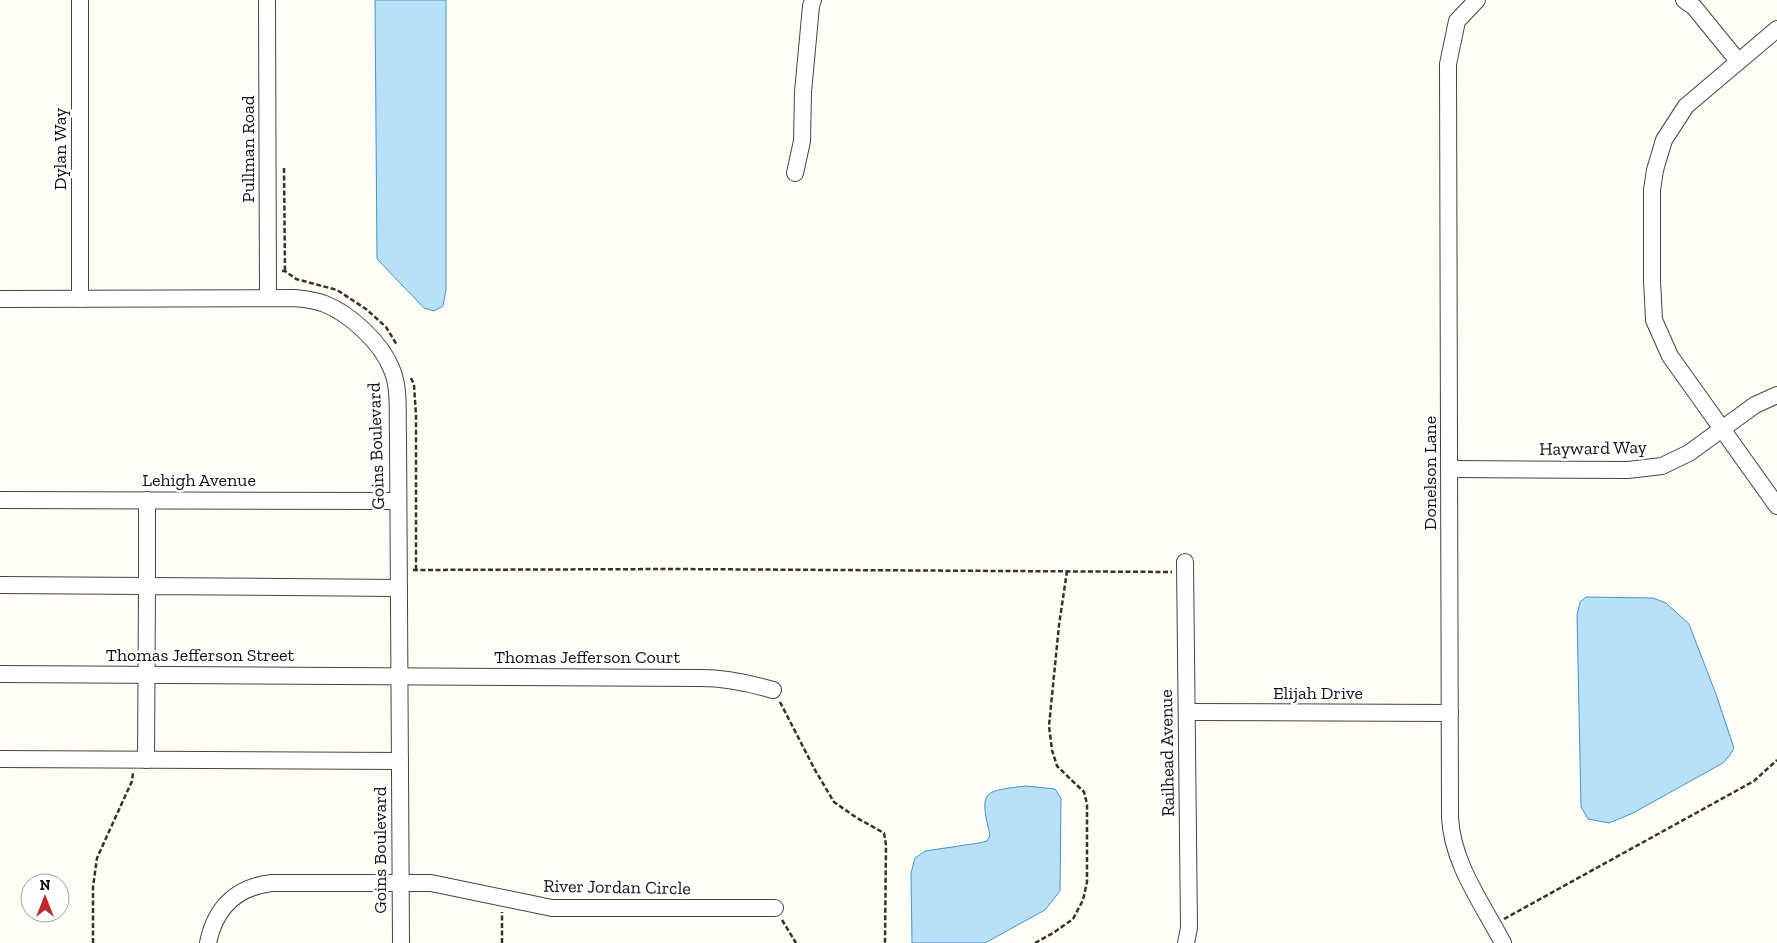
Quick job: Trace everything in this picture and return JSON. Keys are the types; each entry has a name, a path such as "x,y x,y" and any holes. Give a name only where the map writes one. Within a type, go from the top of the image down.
{"street":[{"name":"Dylan Way","path":"80,0 80,299"},
{"name":"Pullman Road","path":"267,0 268,298"},
{"path":"795,173 802,142 803,92 813,0"},
{"name":"Donelson Lane","path":"1477,0 1458,21 1448,64 1450,817 1452,837 1458,860 1503,943"},
{"path":"1684,0 1694,7 1738,62"},
{"path":"1777,29 1686,106 1664,140 1652,190 1652,294 1654,320 1670,356 1777,506"},
{"name":"Goins Boulevard","path":"0,299 294,298 315,300 347,316 370,336 388,360 393,370 397,396 401,943"},
{"name":"Hayward Way","path":"1450,470 1628,470 1651,468 1673,461 1689,453 1755,405 1777,394"},
{"name":"Lehigh Avenue","path":"0,500 398,501"},
{"path":"141,760 147,674 147,500"},
{"name":"Railhead Avenue","path":"1185,567 1189,928 1186,943"},
{"path":"0,586 399,588"},
{"name":"Thomas Jefferson Street","path":"0,674 399,676"},
{"name":"Thomas Jefferson Court","path":"399,676 718,678 743,681 774,690"},
{"name":"Elijah Drive","path":"1187,712 1450,713"},
{"path":"0,759 400,761"},
{"name":"River Jordan Circle","path":"208,943 217,914 225,905 242,892 257,885 272,883 400,882 445,885 552,908 775,908"}],"path":[{"path":"399,570 1067,571 1185,567"},
{"path":"1035,943 1073,919 1083,900 1087,882 1087,804 1084,792 1057,766 1052,750 1049,726 1059,625 1067,571"},
{"path":"774,690 815,770 834,802 884,833 886,845 885,943"},
{"path":"94,943 93,887 97,858 141,760"},
{"path":"1493,925 1754,781 1777,760"},
{"path":"502,943 503,898"},
{"path":"775,908 796,943"}],"water":[{"path":"375,0 446,0 446,290 443,306 434,311 424,308 377,259"},
{"path":"1586,597 1653,598 1666,603 1689,624 1734,748 1723,763 1633,813 1609,823 1588,819 1581,807 1577,615 1580,602"},
{"path":"1026,786 1055,789 1061,798 1060,891 1045,910 985,943 912,943 911,873 915,858 925,851 987,841 990,835 985,801 988,796 1001,789"}]}
